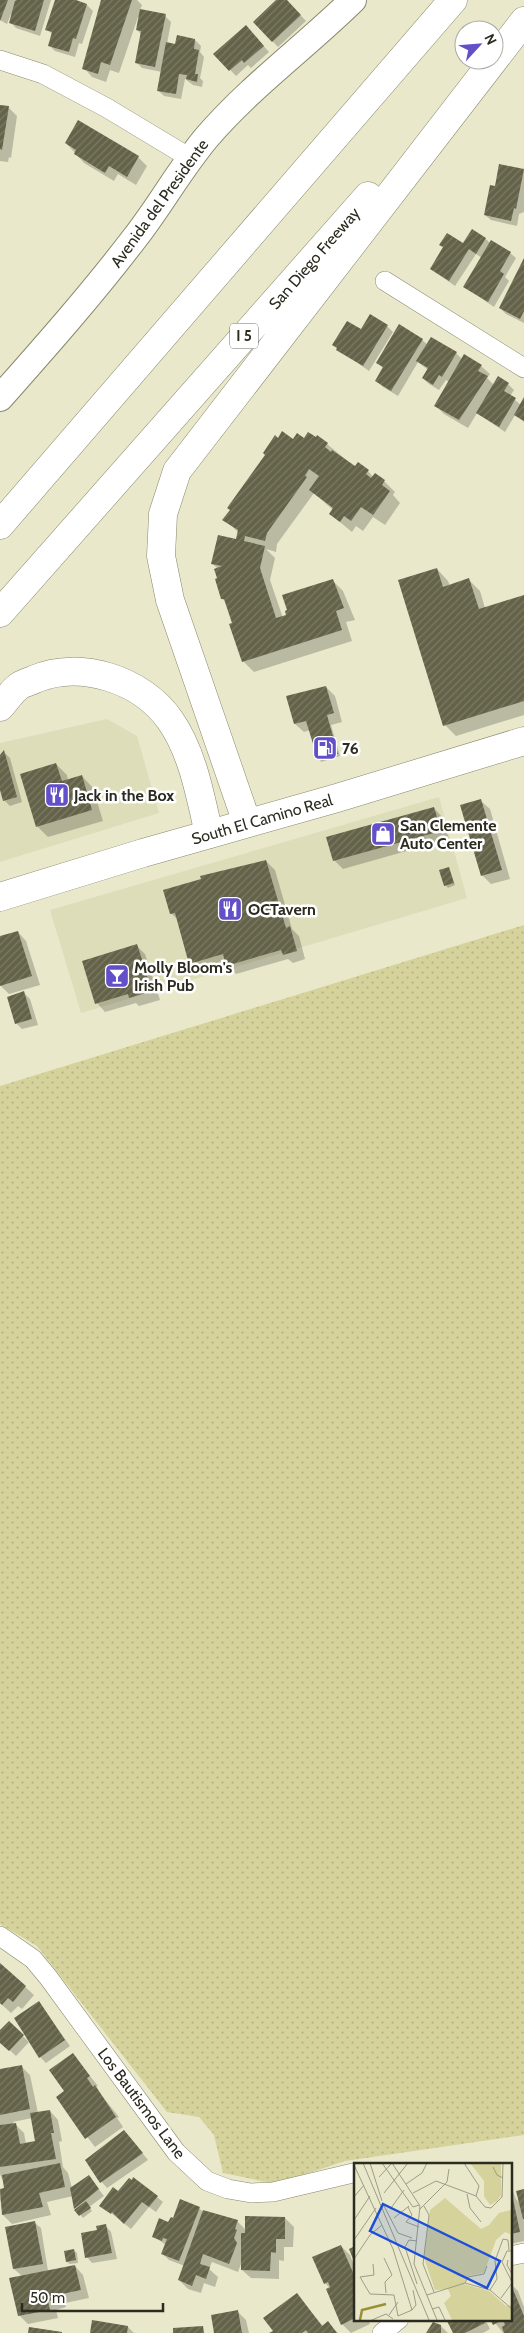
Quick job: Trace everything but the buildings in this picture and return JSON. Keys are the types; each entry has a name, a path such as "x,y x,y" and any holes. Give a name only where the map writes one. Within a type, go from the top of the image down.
{"main road":[{"name":"Avenida del Presidente","path":"0,398 94,292 155,212 190,158 256,86 354,0"},
{"path":"0,525 453,0"},
{"path":"504,43 524,20"},
{"path":"247,823 170,600 162,556 163,514 177,471 524,20"},
{"name":"San Diego Freeway","path":"0,613 479,70"},
{"path":"0,707 18,687 51,672 94,672 134,688 158,704 187,750 209,834"},
{"name":"South El Camino Real","path":"0,897 524,741"}],"street":[{"path":"0,60 51,78 190,158"},
{"path":"385,281 524,368"},
{"name":"Los Bautismos Lane","path":"0,1936 33,1959 176,2152 207,2181 228,2189 251,2194 273,2192 353,2173"},
{"path":"382,2333 398,2320"}],"shaded area":[{"path":"107,719 137,736 159,813 0,862 0,743"},
{"path":"439,797 467,898 81,1013 50,910"},
{"path":"524,925 524,2135 345,2161 276,2184 223,2173 214,2135 199,2117 167,2112 37,1946 0,1924 0,1086"}],"place":[{"name":"76","path":"325,748"},
{"name":"Jack in the Box","path":"57,795"},
{"name":"San Clemente Auto Center","path":"383,834"},
{"name":"OCTavern","path":"230,909"},
{"name":"Molly Bloom's Irish Pub","path":"117,976"}]}
